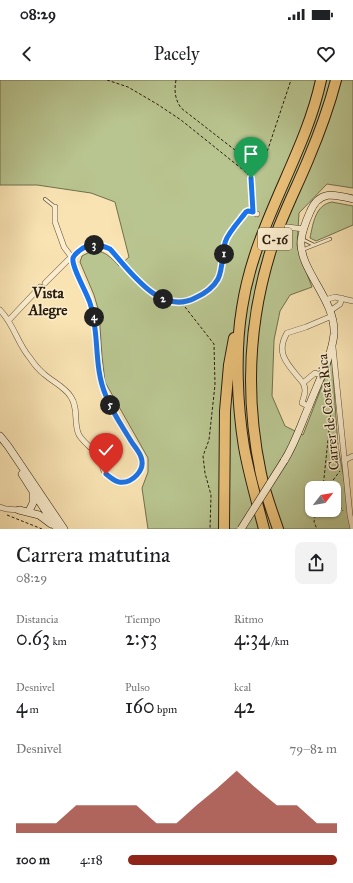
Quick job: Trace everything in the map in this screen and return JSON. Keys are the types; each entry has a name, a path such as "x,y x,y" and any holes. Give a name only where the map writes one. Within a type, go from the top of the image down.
{"highway":[{"name":"C-16","path":"264,529 249,474 240,419 238,346 242,309 248,281 264,230 313,111 322,80"},
{"name":"C-16","path":"278,529 261,475 252,407 251,362 253,332 260,294 277,232 319,132 336,80"},
{"path":"224,529 225,411 229,365 234,333 242,309"}],"street":[{"path":"45,283 84,246 96,245 110,249 144,286 162,299 182,303 202,295 212,287 218,278 222,268 226,240 246,212 248,211 255,213 252,192"},
{"path":"241,529 293,444 321,375 332,341 334,331 331,313 302,250 304,229 314,204 321,197 336,195 353,198"},
{"path":"0,310 9,320 21,346 29,358 44,374 65,390 71,397 75,404 76,426 79,435 86,444 98,454 106,474 117,481 123,482 130,480 138,474 141,467 141,457 115,414 100,381 97,368 94,314 72,258 64,247 54,222 55,207"},
{"path":"287,227 304,229"},
{"path":"9,320 40,287"},
{"path":"325,300 336,297 353,301"},
{"path":"308,406 302,403 306,387 283,358 283,341 287,333 306,327 331,313 340,304 342,298"},
{"name":"Carrer de Costa Rica","path":"332,341 353,529"},
{"path":"303,383 315,373 321,375"},
{"path":"2,439 5,448 57,529"},
{"path":"2,439 64,529"},
{"path":"345,460 353,456"},
{"path":"30,509 34,500 33,491"},
{"path":"19,510 30,509 42,505 47,507 54,514"},
{"path":"1,507 39,515 57,529"}],"lane":[{"path":"45,199 55,207"},
{"path":"302,238 314,245"},
{"path":"302,250 330,239"}],"path":[{"path":"107,80 139,93 181,120 246,172 251,178 252,192"},
{"path":"176,80 174,89 175,95 181,108 258,168"},
{"path":"251,178 266,155 271,143 291,80"},
{"path":"182,303 214,344 215,385 209,440 203,456 205,473 211,495 210,529"},
{"path":"325,481 333,394"},
{"path":"333,481 341,471"},
{"path":"1,507 3,513 42,529"},
{"path":"341,508 343,511 350,511"},
{"path":"315,517 314,522 317,529"}],"green space":[{"path":"0,80 353,80 353,188 327,184 299,213 297,245 312,287 290,295 280,311 274,340 272,396 285,426 303,435 332,360 338,446 353,529 148,529 142,488 148,472 148,458 105,382 99,312 94,295 80,262 82,256 98,251 107,254 119,266 129,257 115,202 91,193 37,185 0,185"},
{"path":"332,202 353,206 353,225 316,241 310,238 318,211 326,204"}],"tunnel":[{"path":"257,214 281,224"}],"district":[{"name":"Vista Alegre","path":"48,302"}],"route":[{"path":"106,474 117,481 123,482 130,480 138,474 141,467 141,457 105,396 100,381 97,368 94,314 90,301 74,266 74,256 84,246 103,246 110,249 144,286 162,299 182,303 192,300 202,295 212,287 222,268 226,240 246,212 253,212 253,187 251,178"}]}
